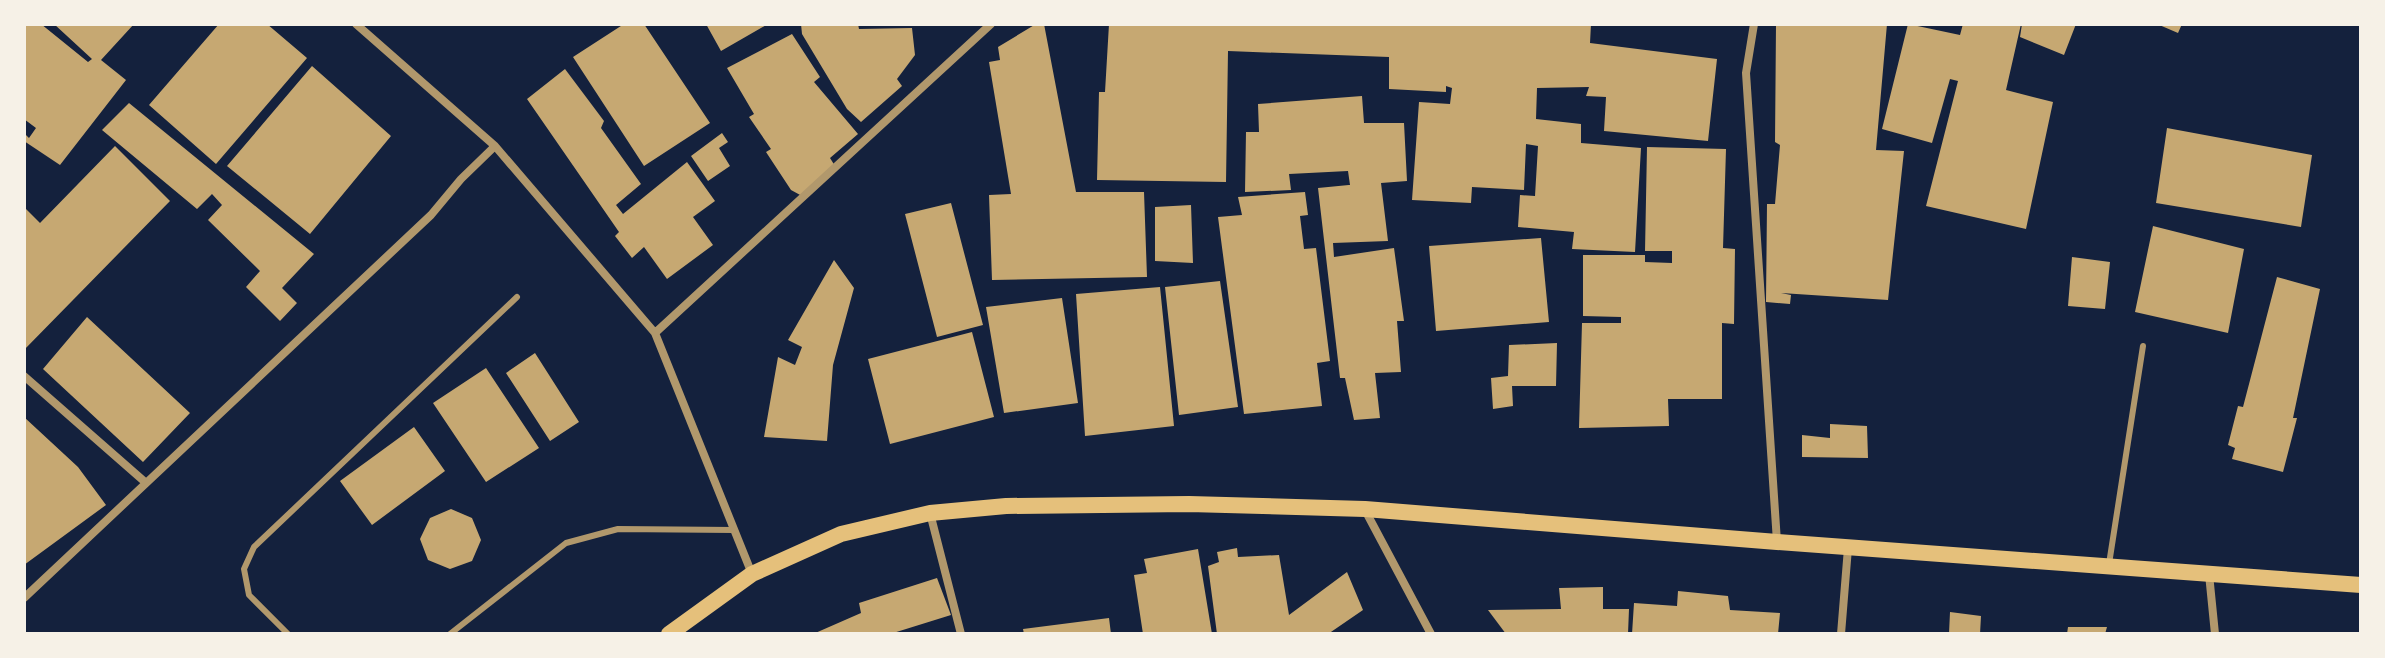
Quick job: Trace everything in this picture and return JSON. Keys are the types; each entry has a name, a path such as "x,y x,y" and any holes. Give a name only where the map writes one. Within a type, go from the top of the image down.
{"main road":[{"path":"669,634 752,574 841,534 930,513 1006,506 1189,504 1365,509 2361,585"}],"street":[{"path":"356,24 495,146 655,333 752,574"},
{"path":"655,333 991,24"},
{"path":"1754,24 1746,73 1777,542"},
{"path":"24,598 431,215 461,179 495,146"},
{"path":"24,376 145,482"},
{"path":"1365,509 1431,634"},
{"path":"930,513 961,634"},
{"path":"1841,634 1848,547"},
{"path":"2209,573 2215,634"}],"lane":[{"path":"288,634 249,595 244,569 254,547 517,297"},
{"path":"2109,566 2143,346"},
{"path":"450,634 566,543 618,529 734,530"}],"building":[{"path":"24,24 41,24 88,62 92,59 54,24 134,24 101,60 126,80 60,165 24,141 24,133 29,138 36,128 24,119"},
{"path":"219,24 267,24 307,58 216,164 149,105"},
{"path":"624,24 644,24 710,123 644,166 573,57"},
{"path":"706,24 768,24 721,51"},
{"path":"801,24 858,24 859,29 912,28 915,55 897,79 902,86 861,122 847,109 802,34"},
{"path":"1036,24 1044,24 1076,192 1144,192 1147,277 992,280 989,195 1011,194 989,62 1000,60 998,47"},
{"path":"1109,24 1591,24 1590,43 1717,59 1708,141 1604,131 1606,97 1586,96 1589,87 1537,88 1536,119 1581,124 1581,143 1641,148 1635,252 1572,249 1574,232 1518,227 1520,195 1535,196 1538,146 1526,144 1524,190 1472,187 1471,203 1412,200 1419,102 1450,104 1452,88 1446,86 1446,92 1389,89 1389,57 1228,51 1226,182 1097,180 1099,92 1105,92"},
{"path":"1776,24 1887,24 1876,150 1904,151 1888,300 1781,293 1791,295 1790,304 1766,302 1767,204 1775,204 1780,145 1775,142"},
{"path":"1908,24 1960,35 1963,24 2021,24 2006,90 2053,102 2026,229 1926,206 1958,81 1950,79 1932,143 1882,129"},
{"path":"2022,24 2076,24 2064,55 2020,37"},
{"path":"2157,24 2182,24 2178,33"},
{"path":"792,34 820,77 814,82 858,134 830,158 835,166 802,196 791,190 766,152 771,149 749,117 754,114 727,68"},
{"path":"312,66 391,136 310,234 227,166"},
{"path":"565,69 604,121 601,128 641,184 616,205 623,214 687,162 715,201 693,217 713,245 667,279 644,247 632,258 615,236 619,232 527,99"},
{"path":"1362,96 1364,123 1404,123 1407,181 1381,183 1388,241 1333,243 1334,257 1394,248 1404,321 1397,321 1401,372 1375,373 1380,418 1354,420 1345,378 1340,378 1318,188 1350,185 1348,171 1289,174 1291,190 1245,192 1246,132 1259,132 1258,104"},
{"path":"129,103 314,254 282,288 297,303 280,321 246,287 260,271 208,220 222,205 212,194 197,209 102,130"},
{"path":"2167,128 2312,155 2301,227 2156,203"},
{"path":"722,133 728,142 719,148 730,166 708,181 691,156"},
{"path":"115,146 170,201 24,350 24,207 40,223"},
{"path":"1647,147 1726,149 1723,248 1735,249 1734,324 1722,323 1722,399 1668,399 1669,426 1579,428 1582,323 1621,323 1621,317 1583,316 1583,255 1645,255 1645,262 1672,263 1672,251 1645,251"},
{"path":"1305,192 1308,215 1300,216 1304,249 1316,248 1330,361 1317,363 1322,406 1244,414 1218,217 1242,215 1238,197"},
{"path":"951,203 983,325 937,337 905,214"},
{"path":"1191,205 1193,263 1155,261 1155,207"},
{"path":"2153,226 2244,249 2228,333 2135,312"},
{"path":"1541,238 1549,322 1436,331 1429,246"},
{"path":"2072,257 2110,262 2105,309 2068,306"},
{"path":"834,260 854,288 833,365 827,441 764,437 778,357 795,365 802,347 788,340"},
{"path":"2277,277 2320,289 2293,418 2297,418 2283,472 2232,459 2235,448 2228,445 2238,406 2243,407"},
{"path":"1220,281 1238,407 1179,415 1165,287"},
{"path":"1160,287 1174,426 1085,436 1076,294"},
{"path":"1062,298 1078,403 1004,413 986,307"},
{"path":"87,317 190,413 143,462 43,369"},
{"path":"972,332 994,417 890,444 868,359"},
{"path":"1557,343 1556,386 1512,386 1513,406 1493,409 1491,378 1508,376 1509,345"},
{"path":"535,353 579,422 550,441 506,373"},
{"path":"486,368 539,448 486,482 433,403"},
{"path":"24,417 78,467 106,505 24,565"},
{"path":"1830,424 1867,426 1868,458 1802,457 1802,435 1830,438"},
{"path":"414,427 445,471 372,525 340,481"},
{"path":"451,509 472,518 481,540 472,561 450,569 428,560 420,539 430,518"},
{"path":"1237,548 1238,557 1279,555 1289,615 1347,572 1363,610 1328,634 1217,634 1208,566 1219,562 1217,552"},
{"path":"1198,549 1212,634 1143,634 1134,575 1147,573 1144,559"},
{"path":"937,578 951,615 890,634 813,634 861,613 859,603"},
{"path":"1603,587 1603,609 1629,609 1628,634 1506,634 1488,610 1561,609 1559,588"},
{"path":"1678,591 1728,596 1730,610 1780,613 1778,634 1632,634 1634,603 1677,606"},
{"path":"1950,612 1981,616 1980,634 1949,634"},
{"path":"1109,618 1111,634 1024,634 1023,629"},
{"path":"2068,627 2107,627 2105,634 2067,634"}]}
